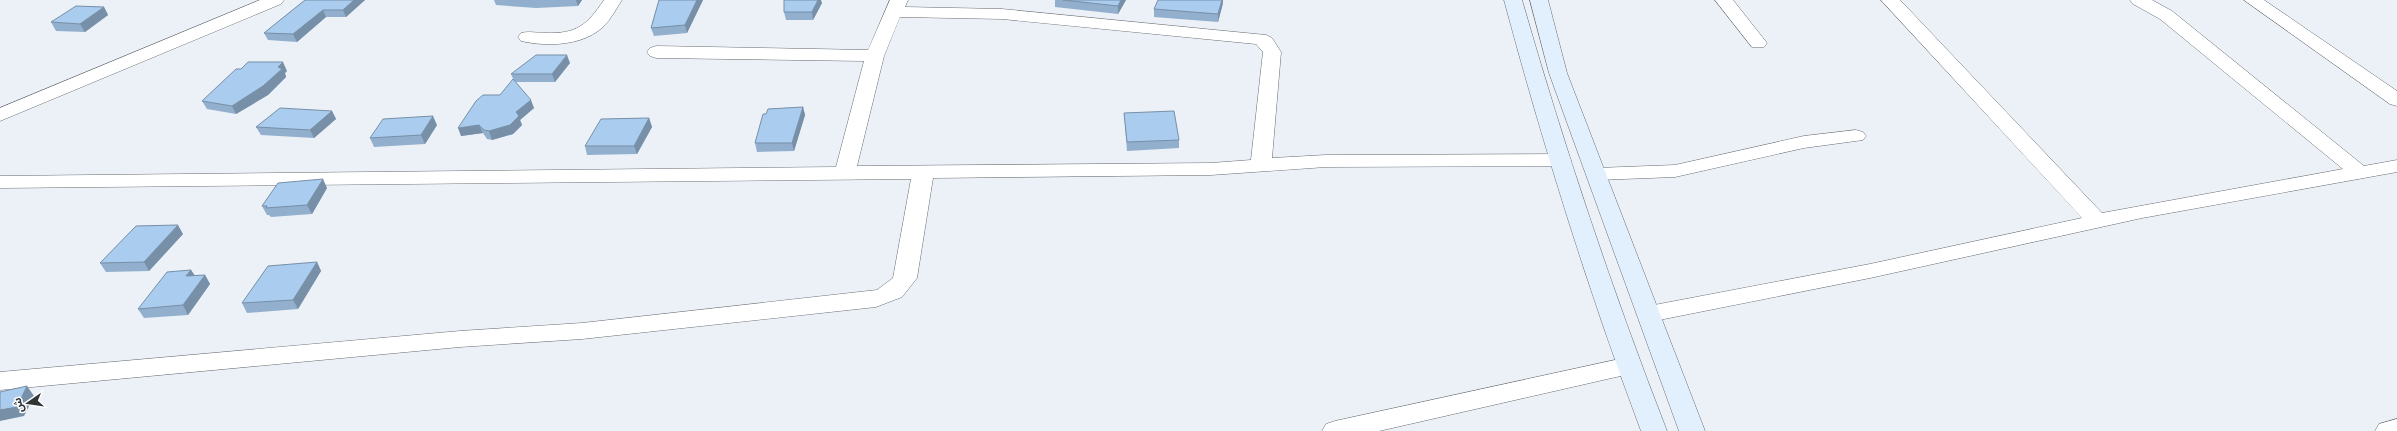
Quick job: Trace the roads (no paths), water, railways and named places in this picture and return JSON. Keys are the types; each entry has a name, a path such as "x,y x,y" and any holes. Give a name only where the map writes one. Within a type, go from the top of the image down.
{"main road":[{"path":"1513,0 1544,112 1629,366 1654,431"},
{"path":"1539,0 1558,73 1650,314 1692,431"}],"street":[{"path":"0,115 275,0"},
{"path":"527,37 562,39 577,35 599,21 613,0"},
{"path":"1724,0 1758,43"},
{"path":"1890,0 2097,221"},
{"path":"2139,0 2166,15 2360,173"},
{"path":"2253,0 2397,100"},
{"path":"845,172 875,56 896,6 1002,14 1260,39 1266,42 1272,52 1261,165"},
{"path":"656,52 875,56"},
{"path":"1597,174 1675,171 1804,142 1856,136"},
{"path":"0,182 1211,169 1326,161 1561,160"},
{"path":"1650,314 1870,271 2097,221 2224,195 2395,168"},
{"path":"0,381 460,339 582,331 876,299 889,295 901,286 906,278 922,172"},
{"path":"1335,431 1629,366"},
{"path":"2388,431 2397,429"}]}
